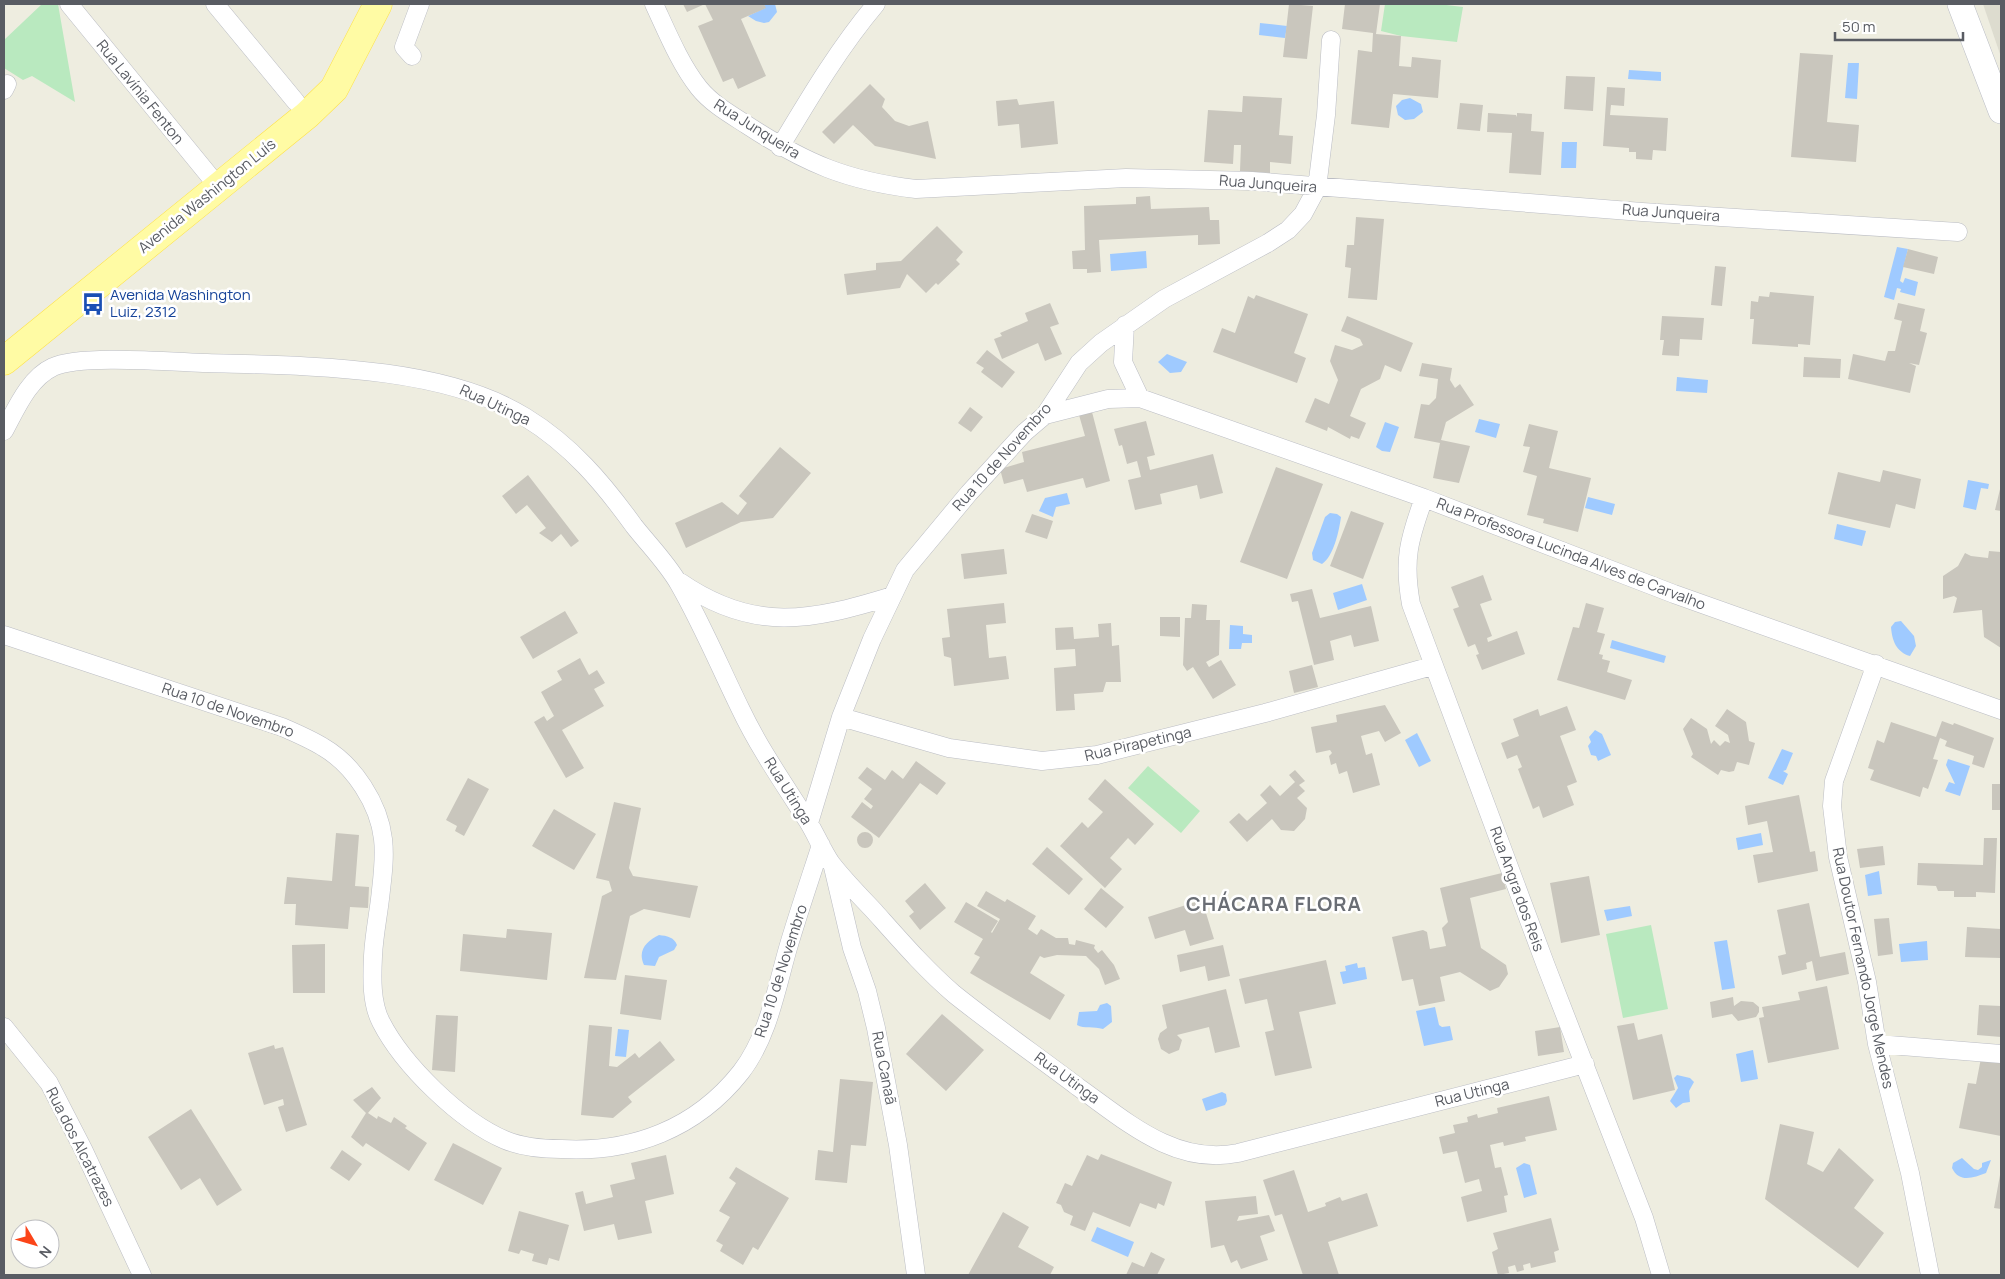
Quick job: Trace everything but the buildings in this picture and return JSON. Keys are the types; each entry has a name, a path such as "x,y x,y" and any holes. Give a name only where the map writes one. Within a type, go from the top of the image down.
{"main road":[{"name":"Avenida Washington Luís","path":"4,361 307,115 334,89 378,4"}],"street":[{"name":"Rua Lavínia Fenton","path":"69,4 212,178"},
{"path":"215,4 296,102"},
{"path":"412,56 404,47 420,4"},
{"name":"Rua Junqueira","path":"654,4 668,35 698,87 712,102 780,147 854,179 916,189 1126,178 1252,181 1317,188 1402,194 1426,193 1642,212 1958,232"},
{"path":"780,147 818,83 855,30 876,4"},
{"path":"1960,4 2001,111"},
{"name":"Rua 10 de Novembro","path":"809,823 841,717 892,596 905,570 948,517 1025,432 1045,415 1079,363 1125,325 1164,299 1268,243 1288,230 1303,214 1317,188 1326,116 1331,40"},
{"path":"1125,325 1123,362 1140,398"},
{"name":"Rua Utinga","path":"4,431 33,384 42,374 53,366 83,360 169,362 362,372 421,379 454,386 481,395 523,416 560,441 585,464 677,579 719,660 741,710 782,783 809,823 832,864 918,960 953,992 1092,1097 1140,1130 1179,1151 1202,1156 1222,1156 1238,1153 1585,1064"},
{"name":"Rua Professora Lucinda Alves de Carvalho","path":"1045,415 1108,399 1140,398 1424,498 1628,578 1876,664 2001,710"},
{"name":"Rua Angra dos Reis","path":"1424,498 1411,534 1406,577 1411,604 1432,666 1644,1218 1661,1275"},
{"path":"677,579 702,597 736,611 757,616 792,619 828,613 892,596"},
{"name":"Rua 10 de Novembro","path":"4,635 282,727 325,748 348,768 368,793 383,838 381,894 372,965 375,1005 380,1022 431,1087 462,1114 506,1140 541,1149 584,1151 633,1144 660,1135 689,1120 717,1097 740,1073 753,1055 770,1014 821,845"},
{"name":"Rua Doutor Fernando Jorge Mendes","path":"1876,664 1834,781 1832,806 1838,857 1867,982 1877,1044 1910,1173 1930,1275"},
{"name":"Rua Pirapetinga","path":"841,717 949,748 1042,761 1097,756 1265,713 1432,666"},
{"name":"Rua Canaã","path":"832,864 852,948 867,991 876,1028 898,1145 916,1275"},
{"name":"Rua dos Alcatrazes","path":"4,1027 48,1083 82,1149 142,1275"},
{"path":"1877,1044 2001,1054"}],"shaded area":[{"path":"1983,4 2001,4 2001,57"}],"green space":[{"path":"42,4 58,4 75,102 32,76 23,80 4,68 4,40"},
{"path":"1385,4 1438,4 1463,7 1457,42 1401,36 1381,31"},
{"path":"1148,766 1200,811 1181,833 1128,788"},
{"path":"1651,925 1668,1009 1623,1018 1606,934"}],"water":[{"path":"764,4 775,4 777,12 769,22 756,21 748,16 765,8"},
{"path":"1260,23 1287,26 1285,38 1259,35"},
{"path":"1848,63 1859,63 1857,99 1845,98"},
{"path":"1629,70 1661,72 1661,81 1628,79"},
{"path":"1410,98 1421,104 1423,112 1414,119 1405,120 1398,115 1396,106 1402,100"},
{"path":"1562,142 1577,142 1576,168 1561,168"},
{"path":"1897,247 1908,249 1900,281 1903,283 1905,278 1918,282 1915,296 1900,292 1901,289 1897,288 1894,300 1884,297"},
{"path":"1146,251 1147,268 1111,271 1110,254"},
{"path":"1167,354 1187,362 1181,372 1170,373 1158,362"},
{"path":"1677,377 1708,380 1707,393 1676,391"},
{"path":"1479,419 1500,424 1496,438 1475,432"},
{"path":"1385,422 1399,427 1390,452 1382,451 1376,447"},
{"path":"1968,480 1989,484 1988,489 1981,488 1976,510 1963,507"},
{"path":"1067,493 1070,504 1056,507 1053,517 1039,511 1045,498"},
{"path":"1588,497 1615,504 1612,515 1585,508"},
{"path":"1330,513 1341,517 1333,549 1322,564 1313,560 1312,553 1325,517"},
{"path":"1837,524 1866,531 1862,546 1834,539"},
{"path":"1362,584 1367,600 1338,610 1333,593"},
{"path":"1901,621 1914,636 1916,646 1910,656 1901,652 1892,636 1891,627 1895,622"},
{"path":"1230,625 1243,626 1243,634 1252,635 1252,643 1242,643 1241,649 1229,649"},
{"path":"1612,640 1666,656 1664,663 1610,648"},
{"path":"1595,730 1602,734 1611,755 1598,761 1596,756 1591,755 1588,746 1591,742 1589,737"},
{"path":"1417,733 1431,761 1419,767 1405,740"},
{"path":"1782,749 1793,753 1786,770 1783,771 1788,774 1783,785 1768,778"},
{"path":"1948,759 1970,766 1960,796 1945,791 1949,782 1955,784 1946,765"},
{"path":"1761,833 1763,845 1738,850 1736,838"},
{"path":"1879,871 1882,894 1868,896 1865,875"},
{"path":"1630,906 1632,916 1607,921 1604,910"},
{"path":"659,935 667,936 676,942 677,945 674,950 659,957 655,966 644,965 642,955 644,947"},
{"path":"1727,940 1735,988 1722,990 1714,942"},
{"path":"1927,941 1928,960 1901,962 1899,944"},
{"path":"1357,963 1358,968 1365,967 1367,979 1343,984 1340,972 1346,971 1345,966"},
{"path":"1107,1003 1111,1006 1112,1022 1103,1029 1077,1025 1079,1012 1097,1011 1100,1005"},
{"path":"1435,1007 1439,1025 1442,1027 1450,1026 1453,1040 1424,1046 1416,1011"},
{"path":"618,1029 629,1030 626,1057 615,1056"},
{"path":"1753,1050 1758,1079 1741,1082 1736,1054"},
{"path":"1677,1075 1690,1078 1694,1082 1689,1091 1690,1102 1683,1103 1676,1108 1670,1101 1678,1088 1674,1078"},
{"path":"1222,1092 1226,1094 1227,1101 1225,1105 1206,1111 1202,1099"},
{"path":"1962,1158 1974,1169 1978,1170 1982,1167 1982,1163 1991,1160 1986,1173 1967,1178 1958,1176 1952,1168 1953,1163"},
{"path":"1524,1163 1530,1165 1537,1194 1524,1198 1516,1168"},
{"path":"1097,1227 1134,1242 1128,1257 1091,1241"}],"place":[{"name":"Avenida Washington Luiz, 2312","path":"93,304"}],"district":[{"name":"CHÁCARA FLORA","path":"1274,904"}]}
